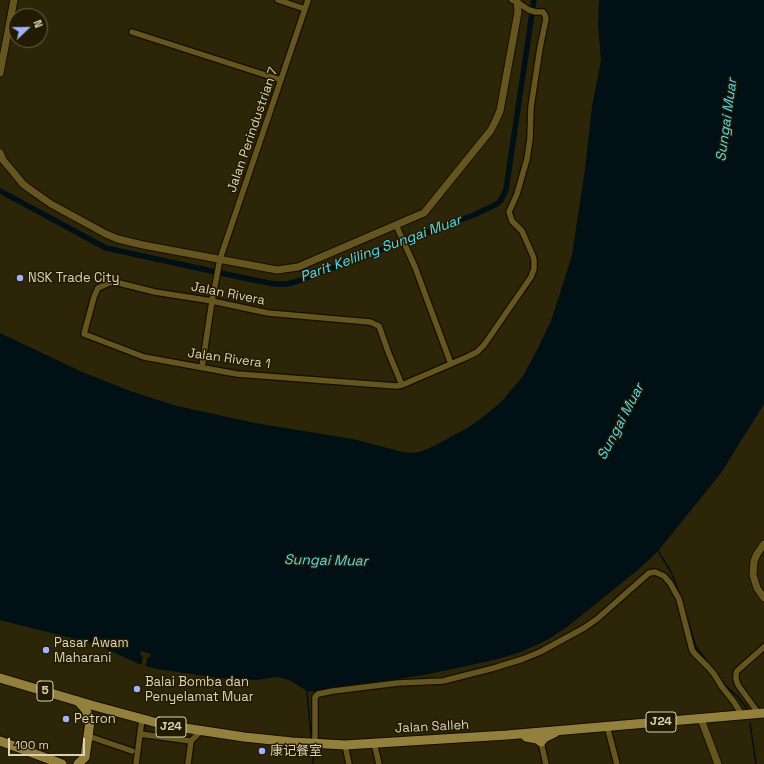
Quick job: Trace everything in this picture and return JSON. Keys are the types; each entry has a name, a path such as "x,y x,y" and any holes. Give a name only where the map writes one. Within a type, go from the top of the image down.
{"main road":[{"name":"5","path":"0,678 103,709"},
{"path":"77,700 86,710 90,721"},
{"name":"Jalan Salleh","path":"103,709 164,725 201,731 292,742 345,745 512,735 762,714"},
{"path":"78,764 84,760 90,721 94,714 103,709"},
{"path":"512,735 538,738 541,742 544,738 559,730"},
{"path":"0,741 62,764"}],"street":[{"path":"0,73 14,0"},
{"path":"278,0 305,9"},
{"name":"Jalan Perindustrian 7","path":"202,367 212,301 220,263 308,0"},
{"path":"402,385 477,352 484,345 531,277 534,269 533,256 522,231 512,220 509,212 517,194 527,159 530,139 531,107 546,15 543,12 529,10 515,1"},
{"path":"0,153 9,168 23,184 31,190 51,204 118,239 220,263 277,270 298,267 424,213 486,136 500,111 518,12 515,1"},
{"path":"132,32 281,80"},
{"path":"396,225 415,267 451,364"},
{"name":"Jalan Rivera","path":"92,308 94,297 98,288 115,282 155,292 212,301 268,314 370,322 379,326 402,385"},
{"name":"Jalan Rivera 1","path":"92,308 84,334 144,357 236,374 396,386 402,385"},
{"path":"764,544 754,561 753,575 756,588 764,598"},
{"path":"315,743 315,697 318,694 333,691 443,680 494,668 523,659 540,652 584,628 597,619 649,573 655,572 664,576 670,582 679,599 692,650 714,674 742,715"},
{"path":"762,714 738,685 736,674 737,671 764,646"},
{"path":"136,764 142,719"},
{"path":"701,719 718,764"},
{"path":"607,726 617,764"},
{"path":"188,764 191,741 201,731"},
{"path":"140,734 191,741"},
{"path":"88,736 132,751"},
{"path":"541,742 546,764"},
{"path":"374,743 379,764"},
{"path":"345,745 349,764"}],"water":[{"name":"Sungai Muar","path":"599,0 764,0 764,404 721,473 658,551 639,569 567,627 547,640 521,652 498,659 429,674 315,692 307,691 291,681 276,677 255,680 218,678 157,669 141,665 95,644 0,620 0,333 82,372 130,391 177,406 255,423 353,439 409,453 420,452 434,446 469,427 502,401 523,376 551,321 572,255 585,169 592,107 601,60 598,24"}],"pier":[{"path":"141,651 151,654 150,657 148,657 145,668 141,667 143,656 140,655"}],"waterway":[{"name":"Parit Keliling Sungai Muar","path":"0,191 106,248 274,284 287,284 298,281 474,215 497,204 501,200 506,190 534,0"},
{"path":"658,551 671,572 681,598"},
{"path":"682,601 696,647 710,665"},
{"path":"719,678 737,696 748,711"},
{"path":"307,691 311,737"},
{"path":"750,723 756,764"},
{"path":"313,753 313,764"}],"place":[{"name":"NSK Trade City","path":"20,278"},
{"name":"Pasar Awam Maharani","path":"46,650"},
{"name":"Balai Bomba dan Penyelamat Muar","path":"137,689"},
{"name":"Petron","path":"66,719"},
{"name":"康记餐室","path":"262,751"}]}
